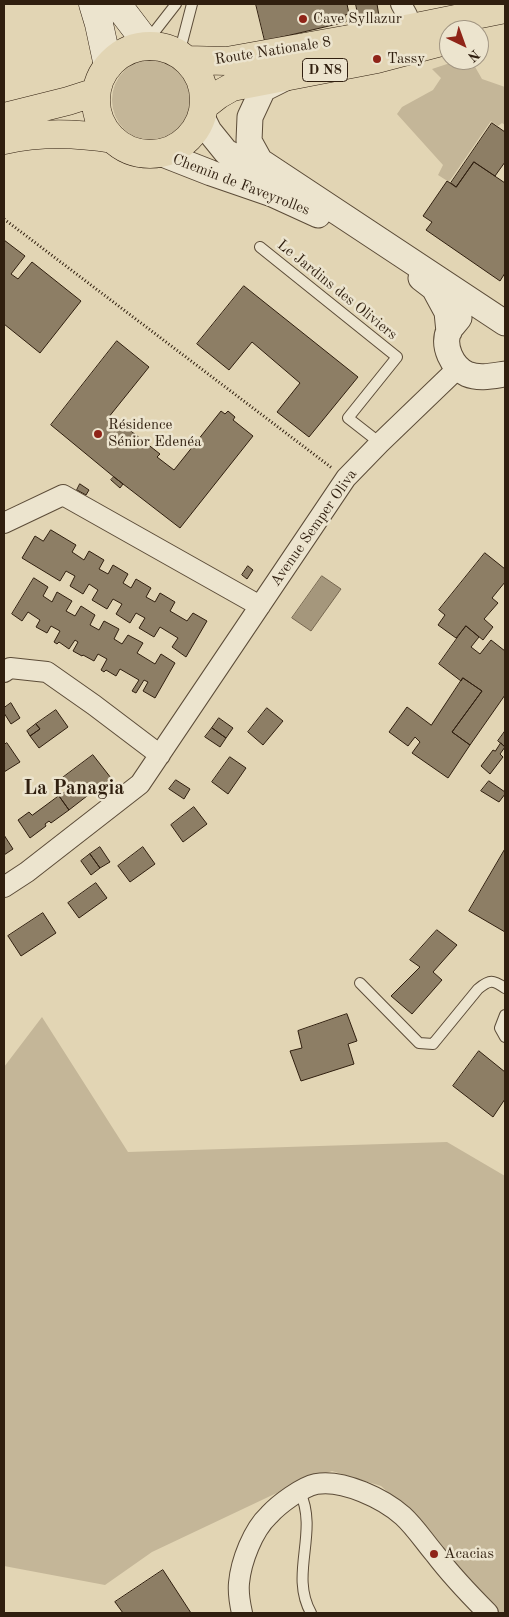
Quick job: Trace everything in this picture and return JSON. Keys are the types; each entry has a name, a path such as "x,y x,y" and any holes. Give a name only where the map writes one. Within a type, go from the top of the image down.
{"main road":[{"path":"93,4 108,66"},
{"path":"117,4 149,46"},
{"name":"Route Nationale 8","path":"184,57 227,61 505,9"},
{"path":"489,26 505,20"},
{"name":"Route Nationale 8","path":"410,27 439,37"},
{"name":"Route Nationale 8","path":"203,112 218,95 232,87 377,59 410,27"},
{"path":"4,140 22,136 76,134 118,144 136,152 148,154 174,149 186,141 196,130 203,112 204,94 201,81 196,70 184,57 165,48 149,46 134,48 119,56 108,66 100,79 96,92 96,105 99,118 105,130 118,144"},
{"path":"4,117 96,92"}],"street":[{"name":"Chemin de Faveyrolles","path":"287,77 263,88 250,117 249,141 260,161 496,317"},
{"name":"Chemin de Faveyrolles","path":"203,112 209,131 226,152 315,198"},
{"name":"Chemin de Faveyrolles","path":"160,153 272,194 331,221 434,288 447,312 449,356 458,368"},
{"path":"449,332 461,316 473,311 496,317"},
{"path":"458,368 466,374 476,376 488,377 505,374"},
{"name":"Avenue Semper Oliva","path":"4,887 27,872 140,784 346,478 458,368"},
{"path":"4,523 63,495 260,606"},
{"path":"4,672 10,668 47,672 160,755"},
{"path":"242,1613 239,1583 245,1557 253,1536 265,1519 280,1504 300,1492 316,1484 334,1483 361,1491 393,1508 412,1525 462,1587 488,1613"}],"lane":[{"path":"149,46 155,32 176,4"},
{"path":"184,57 192,4"},
{"path":"72,112 96,92"},
{"path":"4,127 33,120"},
{"path":"84,146 118,144"},
{"path":"4,149 13,146 31,146"},
{"name":"Le Jardins des Oliviers","path":"260,247 397,357 348,418 380,443"},
{"path":"360,983 419,1043 433,1044 478,989 486,982 495,982 505,988"},
{"path":"505,1015 500,1028 505,1037"},
{"path":"300,1492 308,1524 302,1582 306,1602 311,1613"}],"path":[{"path":"4,219 346,478"}],"shaded area":[{"path":"153,59 169,62 182,71 191,84 194,100 191,116 182,129 169,138 153,141 137,138 124,129 115,116 112,100 115,84 124,71 137,62"},
{"path":"439,67 439,70 477,70 482,79 505,87 505,125 502,123 498,126 491,121 449,182 438,175 443,165 397,114 402,107 433,90 441,78 432,69"},
{"path":"322,576 341,589 311,631 292,618"},
{"path":"42,1017 128,1152 447,1142 505,1176 505,1613 485,1613 418,1519 381,1486 332,1471 283,1490 152,1552 105,1585 4,1566 4,1067"}],"building":[{"name":"Cave Syllazur","path":"256,4 347,4 349,14 345,15 346,22 265,41"},
{"path":"356,4 377,4 379,16 359,20"},
{"path":"492,123 505,132 505,162 495,176 474,162 456,187 451,183"},
{"path":"474,162 505,183 505,273 500,281 426,230 432,222 423,216 447,181 456,187"},
{"path":"4,240 25,256 11,274 18,279 32,262 81,301 40,353 4,324"},
{"path":"244,286 358,377 309,437 277,412 300,383 252,342 229,370 197,344"},
{"name":"Résidence Sénior Edenéa","path":"117,341 149,367 108,418 125,431 127,428 160,454 157,457 174,470 221,411 225,414 228,411 235,417 233,420 253,436 180,528 51,425"},
{"path":"114,477 123,484 120,488 111,480"},
{"path":"80,484 89,490 86,495 77,490"},
{"path":"51,530 76,545 72,552 84,560 89,551 104,560 99,569 108,574 113,565 128,574 123,583 131,588 136,579 151,588 146,597 155,602 160,593 175,602 170,611 187,621 193,613 207,621 186,657 172,647 178,638 160,627 154,637 139,628 145,618 136,613 130,623 116,614 122,604 113,599 107,609 92,600 98,590 89,584 83,594 70,586 75,576 66,571 60,581 22,558 35,536 43,541"},
{"path":"485,553 505,569 505,582 492,598 498,603 484,619 493,627 483,640 466,626 456,638 438,625 445,615 439,610"},
{"path":"248,566 253,570 247,579 242,575"},
{"path":"34,578 48,587 43,596 52,602 57,592 72,601 66,611 75,616 81,606 95,615 90,625 99,630 104,621 119,629 114,639 122,644 128,635 143,643 137,653 155,664 161,654 175,663 155,698 143,691 148,682 144,680 136,693 132,691 139,680 120,669 116,676 106,670 104,672 101,670 107,659 98,654 94,661 73,651 78,642 75,640 69,649 59,642 57,644 54,642 60,631 51,626 47,633 36,627 40,620 28,612 22,621 12,614"},
{"path":"466,626 479,637 471,647 480,654 491,640 505,651 505,695 470,745 452,732 482,691 463,678 461,681 439,664"},
{"path":"463,678 482,691 452,732 470,745 448,778 412,753 420,742 415,737 408,746 389,732 407,707 431,725"},
{"path":"11,703 20,718 11,724 4,713 4,708"},
{"path":"267,708 283,721 263,745 248,732"},
{"path":"56,710 68,727 39,748 30,736 40,729 36,724"},
{"path":"219,718 233,728 226,738 212,728"},
{"path":"36,724 40,729 30,736 27,731"},
{"path":"212,728 226,738 220,747 205,737"},
{"path":"505,731 505,747 498,741"},
{"path":"7,743 20,762 4,772 4,745"},
{"path":"501,743 505,747 500,754 503,757 490,774 481,766"},
{"path":"93,755 111,778 100,787 98,784 94,787 96,789 69,810 59,796 69,789 61,779"},
{"path":"230,757 246,768 228,794 212,782"},
{"path":"176,780 190,789 184,799 169,789"},
{"path":"489,781 505,792 499,802 481,791"},
{"path":"59,796 69,810 51,823 49,821 45,824 46,826 30,838 18,820 29,812 32,815"},
{"path":"194,807 207,824 183,842 171,825"},
{"path":"4,835 13,849 4,855"},
{"path":"100,847 110,862 100,868 90,854"},
{"path":"143,847 155,864 130,882 118,866"},
{"path":"505,849 505,932 469,911"},
{"path":"90,854 100,868 91,875 81,861"},
{"path":"96,883 107,898 79,918 68,903"},
{"path":"43,913 56,933 21,956 8,936"},
{"path":"437,930 457,945 433,972 442,980 412,1014 391,996 420,967 410,960"},
{"path":"347,1014 357,1041 348,1044 354,1064 301,1081 290,1051 302,1048 298,1031"},
{"path":"479,1051 505,1072 505,1099 493,1117 453,1086"},
{"path":"163,1570 191,1613 123,1613 115,1602"}],"place":[{"name":"Cave Syllazur","path":"303,19"},
{"name":"Tassy","path":"377,59"},
{"name":"Résidence Sénior Edenéa","path":"98,434"},
{"name":"Acacias","path":"434,1554"}],"district":[{"name":"La Panagia","path":"74,789"}]}
